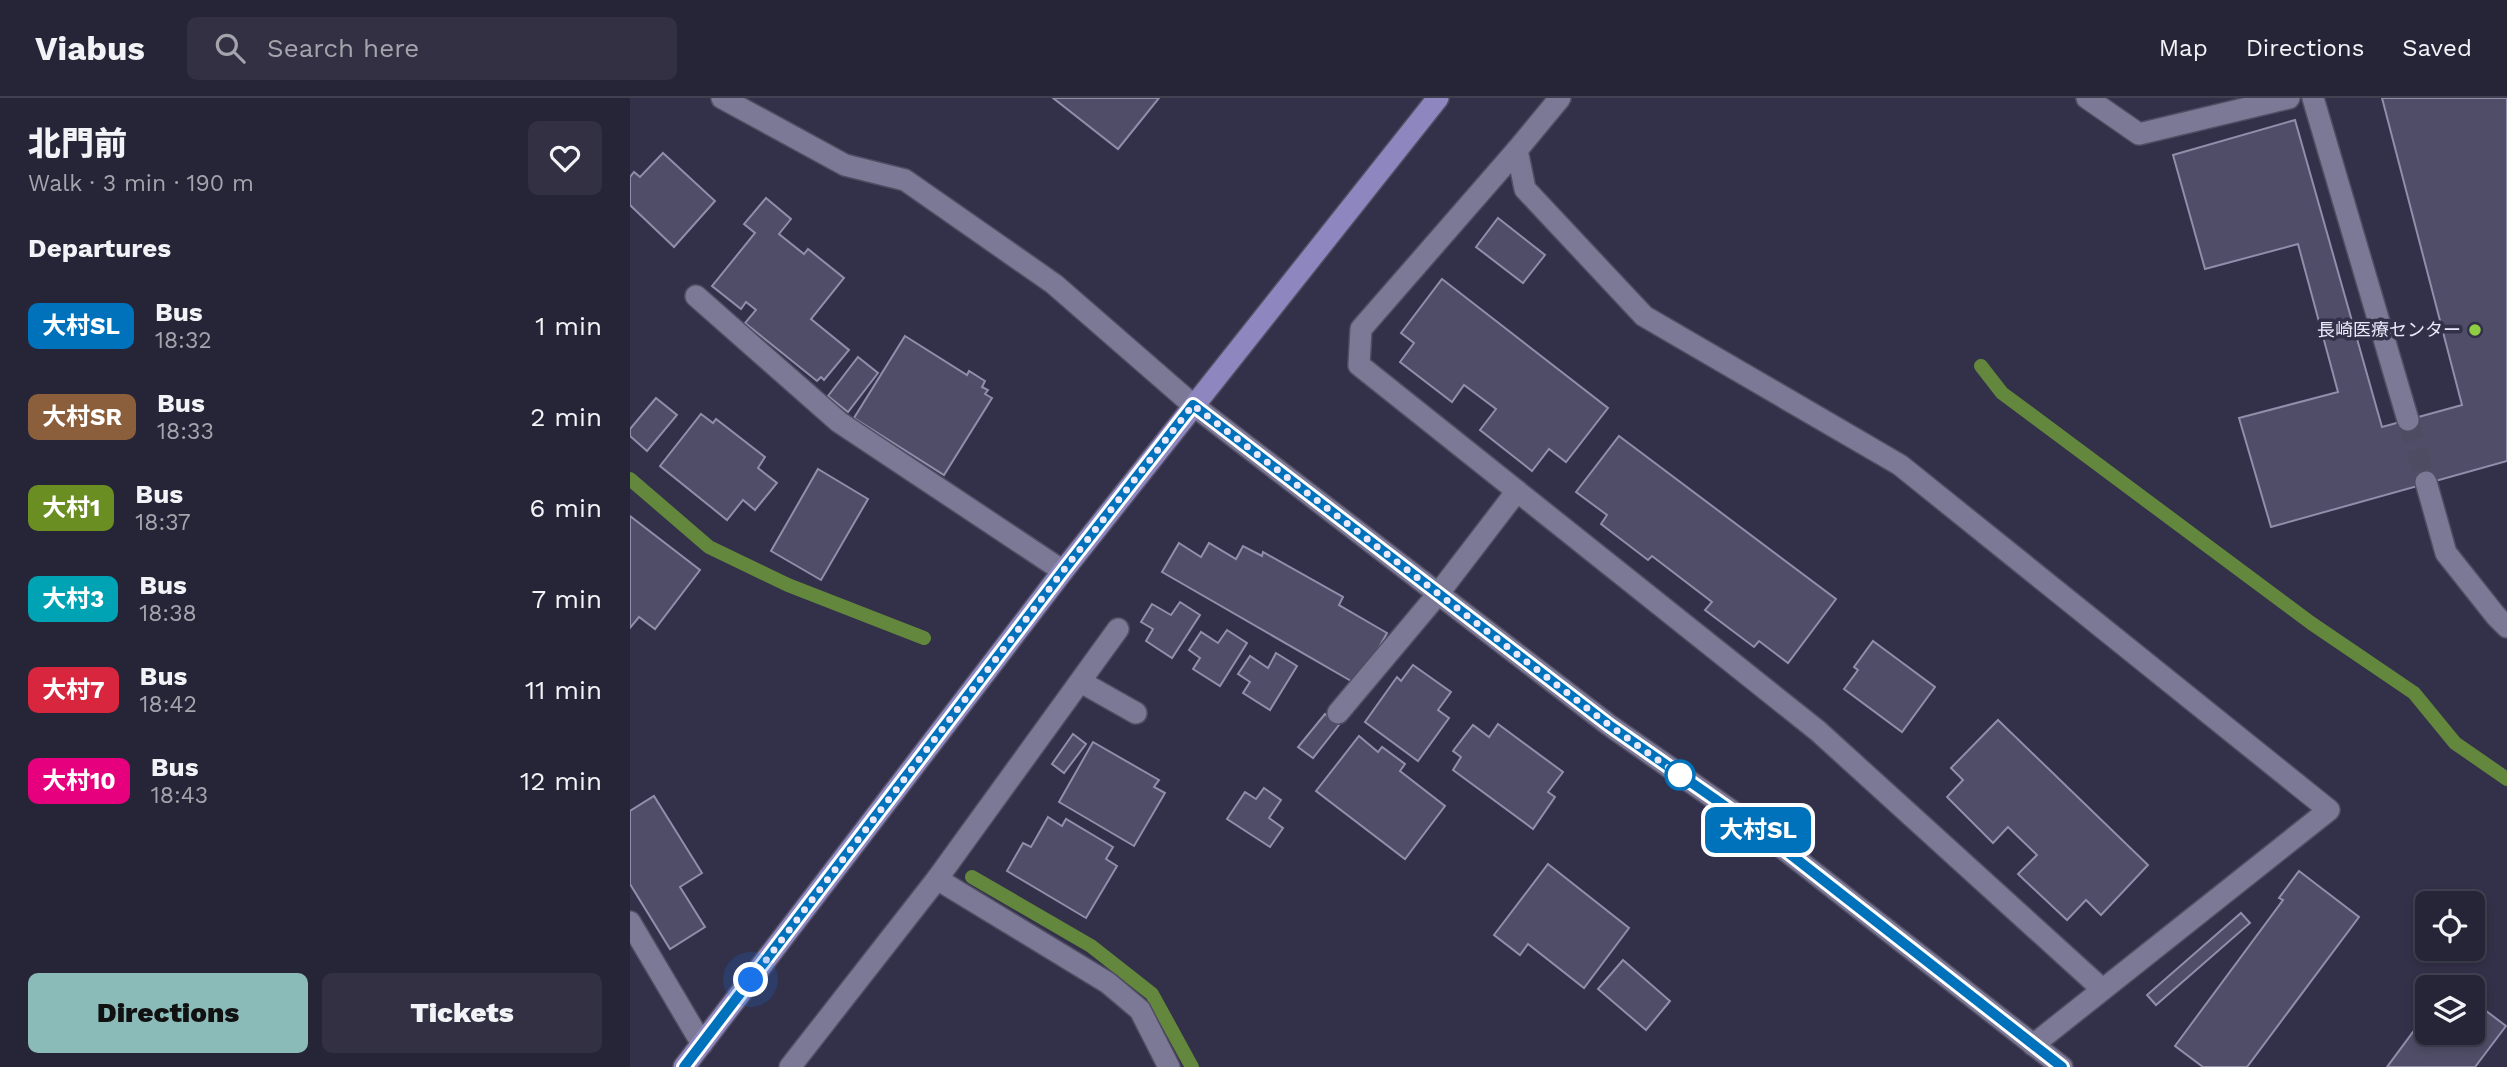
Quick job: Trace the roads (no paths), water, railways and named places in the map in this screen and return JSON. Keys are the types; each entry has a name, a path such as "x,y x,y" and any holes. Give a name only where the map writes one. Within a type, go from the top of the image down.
{"main road":[{"path":"684,1067 1063,571 1438,98"}],"street":[{"path":"722,98 845,165 905,180 1054,284 1193,405 1609,725 1762,832 2062,1067"},
{"path":"1560,98 1361,329 1360,365 1818,731 2102,989"},
{"path":"2087,98 2139,134 2288,98"},
{"path":"2313,98 2408,420"},
{"path":"1517,150 1525,189 1644,316 1900,465 2329,810 2033,1045"},
{"path":"696,296 839,422 1063,571"},
{"path":"2426,482 2446,553 2507,627"},
{"path":"1338,713 1438,594 1517,491"},
{"path":"790,1067 937,879 1118,629"},
{"path":"1081,682 1136,713"},
{"path":"937,879 1108,983 1140,1010 1169,1067"},
{"path":"630,922 702,1044"}],"waterway":[{"path":"1981,366 2002,393 2311,623 2414,693 2455,743 2507,779"},
{"path":"630,479 709,547 788,585 924,638"},
{"path":"972,877 1091,946 1152,994 1192,1067"}],"tunnel":[{"path":"2408,420 2426,482"}],"place":[{"name":"長崎医療センター","path":"2475,330"}]}
